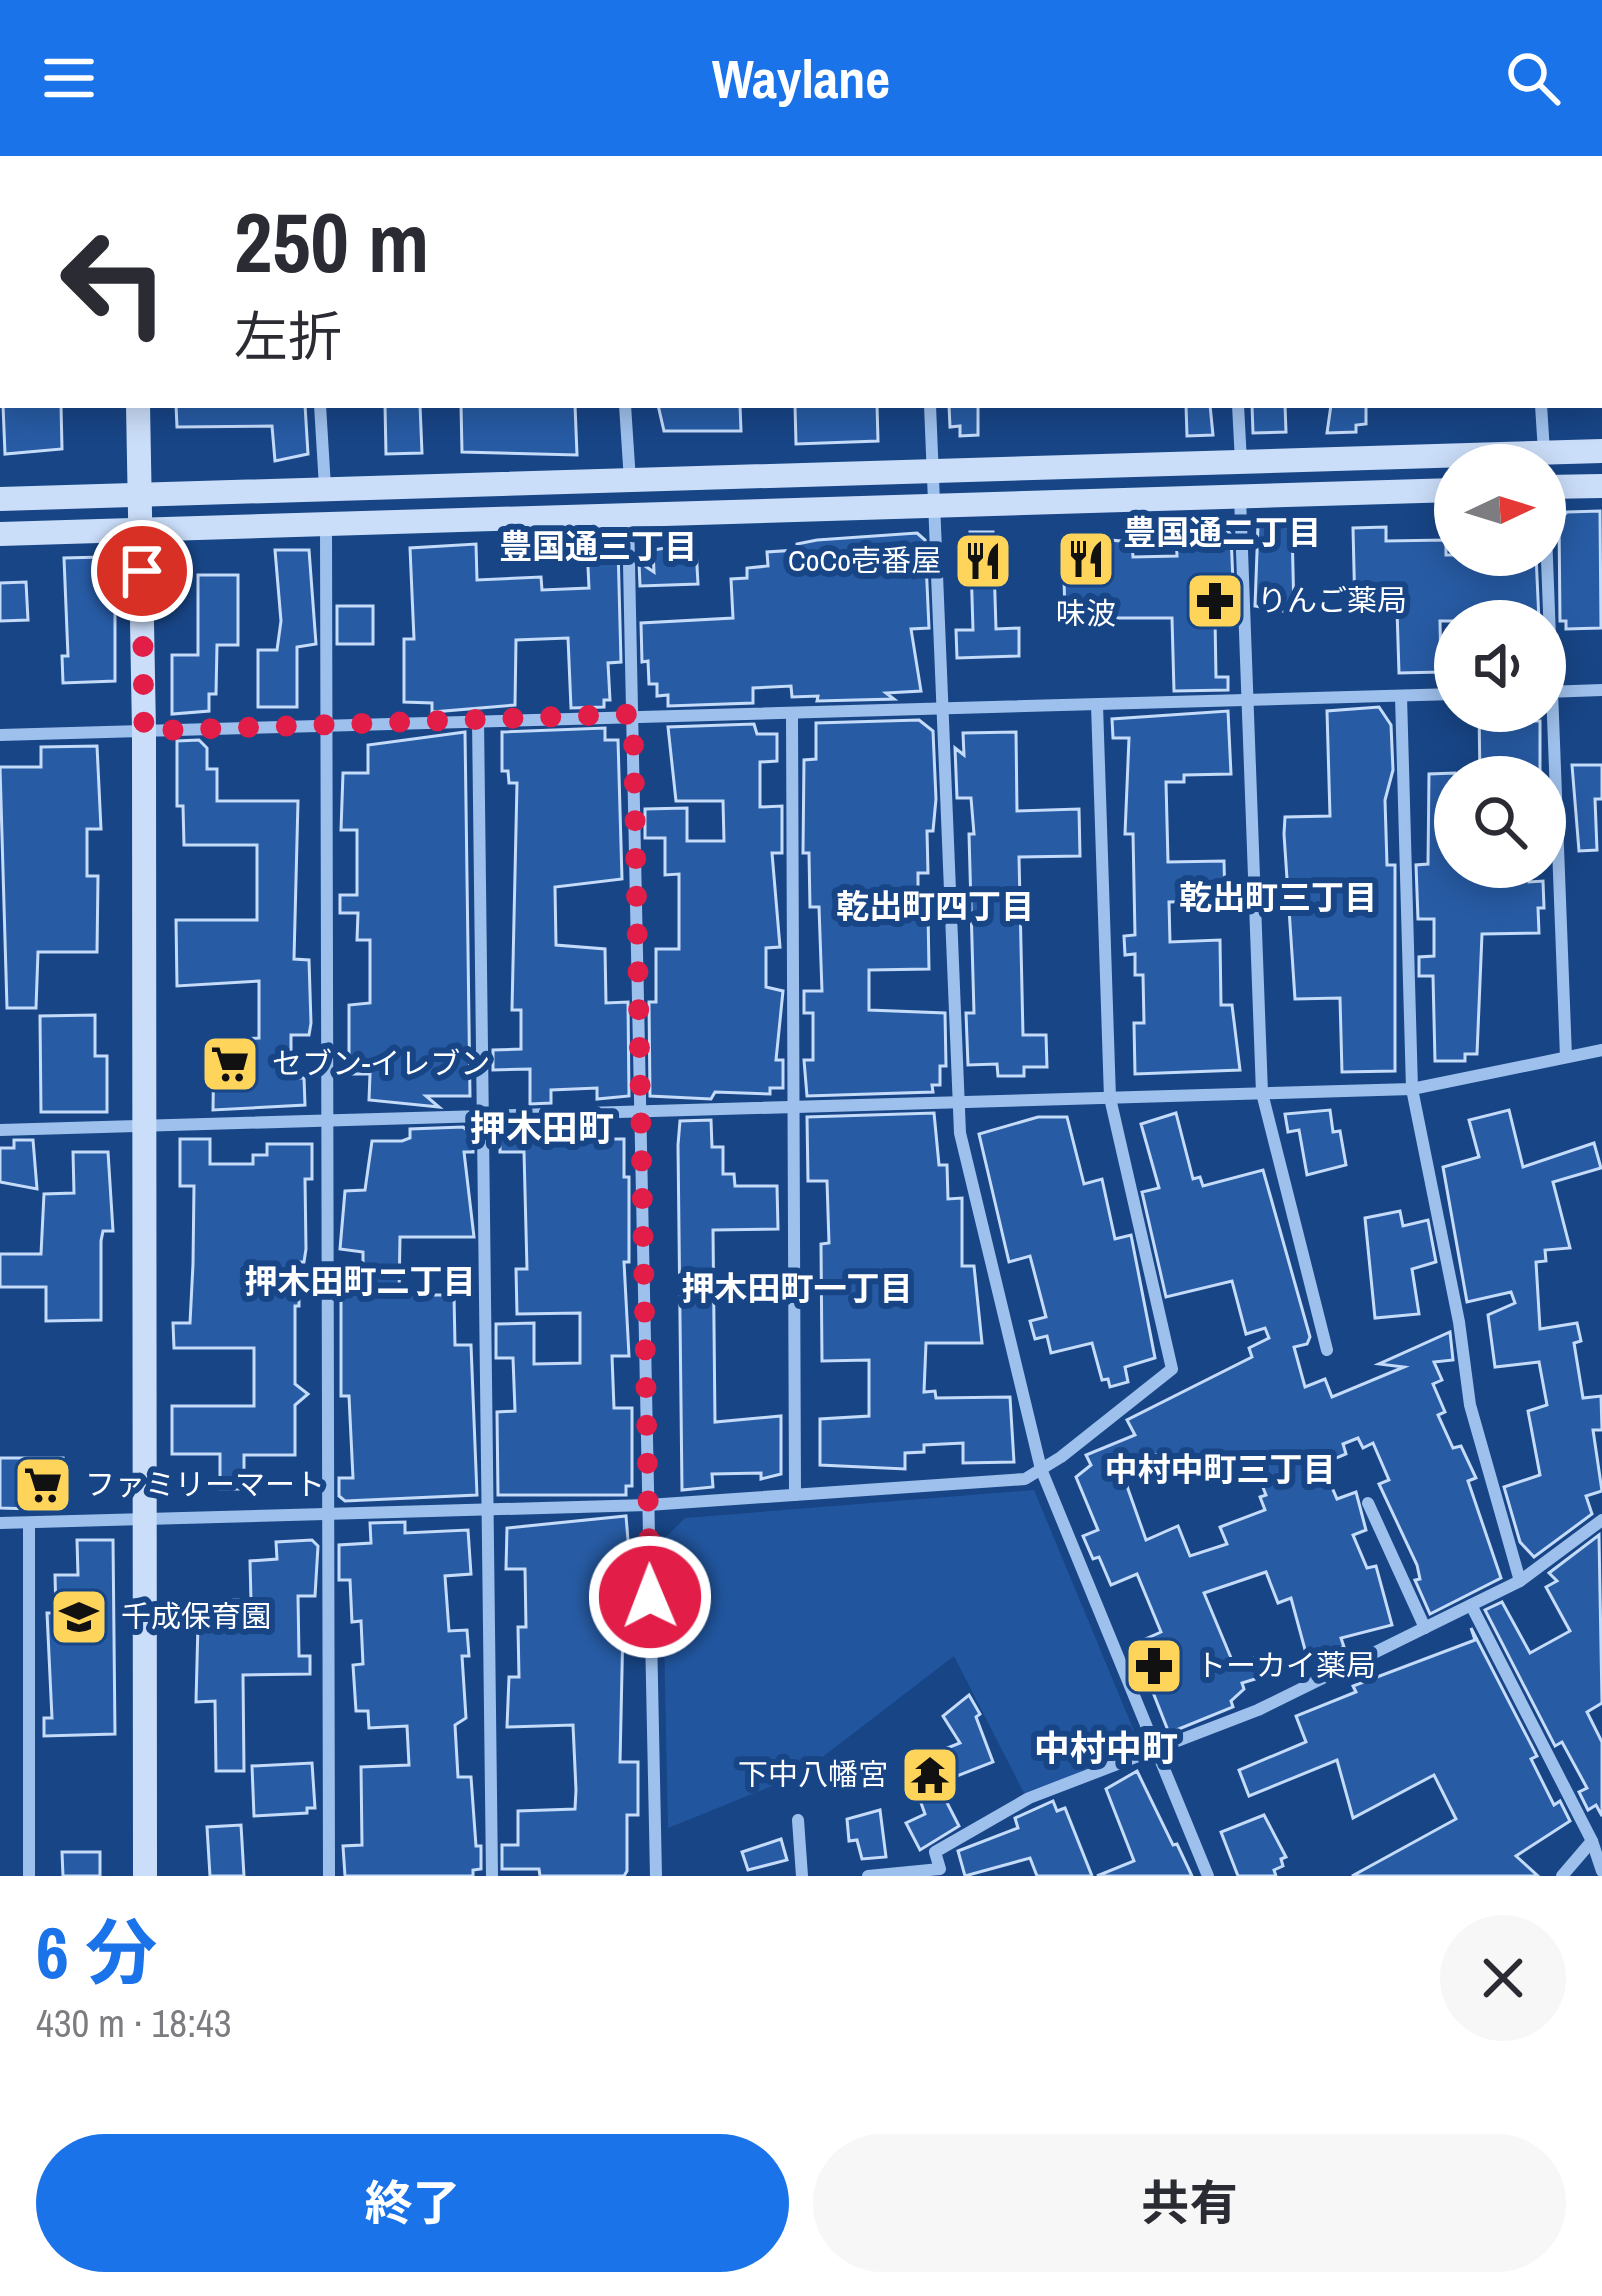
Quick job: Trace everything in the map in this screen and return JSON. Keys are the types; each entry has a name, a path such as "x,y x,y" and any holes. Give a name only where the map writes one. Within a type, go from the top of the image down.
{"street":[{"path":"137,408 144,731 145,1876"},
{"path":"320,408 325,487"},
{"path":"626,408 630,481"},
{"path":"930,408 960,1133 1041,1469 1208,1876"},
{"path":"1238,408 1241,462"},
{"path":"1541,408 1543,444"},
{"path":"1566,452 1602,451"},
{"path":"0,499 1434,456"},
{"path":"1566,487 1602,486"},
{"path":"0,534 1434,491"},
{"path":"1240,497 1262,1094 1327,1350"},
{"path":"628,514 656,1876"},
{"path":"326,525 329,1876"},
{"path":"1566,691 1602,690"},
{"path":"0,735 1434,695"},
{"path":"1401,696 1412,1089 1460,1322 1470,1405 1520,1581"},
{"path":"0,1523 648,1505 1025,1479 1041,1469 1172,1369 1110,1098 1097,704"},
{"path":"792,713 795,1495"},
{"path":"478,719 492,1876"},
{"path":"1550,732 1566,1058"},
{"path":"0,1130 1412,1089 1602,1050"},
{"path":"1368,1503 1425,1628"},
{"path":"868,1876 941,1872 935,1852 1029,1798 1258,1710 1520,1581 1602,1520"},
{"path":"29,1522 29,1876"},
{"path":"1471,1605 1592,1841 1602,1871"},
{"path":"798,1820 802,1876"},
{"path":"1562,1876 1592,1841"}],"shaded area":[{"path":"1034,1490 1139,1743 1136,1753 1024,1793 954,1656 799,1775 668,1828 662,1541 685,1518"}],"building":[{"path":"3,408 61,408 62,449 5,454"},
{"path":"176,408 305,408 308,454 275,461 272,426 177,427"},
{"path":"385,408 420,408 422,453 386,454"},
{"path":"461,408 575,408 577,455 462,452"},
{"path":"659,408 740,408 741,431 664,431"},
{"path":"795,408 877,408 878,441 796,444"},
{"path":"949,408 978,408 978,435 960,436 960,426 950,427"},
{"path":"1186,408 1210,408 1213,435 1187,436"},
{"path":"1252,408 1285,408 1286,432 1253,433"},
{"path":"1331,408 1366,408 1366,424 1356,425 1356,432 1327,433"},
{"path":"1600,511 1601,628 1566,629 1560,576 1566,576 1567,512"},
{"path":"1223,525 1231,535 1234,606 1230,618 1215,619 1216,677 1228,677 1228,690 1174,691 1172,618 1065,618 1063,536 1132,542 1133,557 1177,556 1176,532"},
{"path":"1258,525 1292,527 1294,613 1255,606"},
{"path":"1386,527 1386,541 1434,540 1434,576 1537,576 1538,600 1434,600 1434,672 1399,673 1397,610 1355,611 1353,528"},
{"path":"970,532 993,532 996,629 1019,628 1019,656 957,658 956,630 973,630"},
{"path":"917,533 925,540 929,628 911,629 921,691 886,693 894,699 817,701 818,696 792,697 791,686 753,688 753,703 668,706 668,695 657,696 657,684 649,684 648,661 642,662 641,623 733,618 731,579 747,578 747,568 768,566 767,552 797,550 797,544 817,540"},
{"path":"476,544 477,580 541,577 542,590 589,588 587,545 618,547 621,662 608,663 610,700 604,700 604,707 571,708 568,638 516,640 515,705 432,712 432,703 404,702 404,639 414,639 410,548"},
{"path":"696,548 698,584 640,586 639,562 654,572 653,550"},
{"path":"275,550 309,550 316,644 297,647 297,707 258,707 258,650 277,650 281,621"},
{"path":"104,557 115,568 115,681 63,683 62,656 68,656 64,558"},
{"path":"198,575 238,575 238,645 217,645 216,694 209,694 209,711 172,714 172,655 198,655"},
{"path":"26,582 28,620 0,621 0,583"},
{"path":"337,606 373,606 373,644 337,644"},
{"path":"1379,707 1391,725 1393,770 1385,800 1387,865 1395,865 1395,1071 1342,1072 1340,998 1295,999 1285,817 1330,816 1327,711"},
{"path":"1228,711 1231,774 1184,775 1184,782 1166,782 1168,862 1224,861 1225,901 1169,902 1170,942 1220,940 1221,1005 1232,1005 1240,1070 1135,1074 1134,1023 1144,1023 1143,975 1135,975 1135,954 1125,955 1124,936 1135,935 1133,834 1125,834 1129,738 1113,738 1112,719"},
{"path":"919,720 933,731 936,799 933,831 927,831 928,873 918,873 918,913 928,913 929,969 869,970 869,1010 945,1013 946,1066 940,1066 940,1085 932,1085 933,1092 807,1096 804,1060 813,1060 813,1013 804,1013 804,991 822,991 819,907 810,907 809,853 803,853 804,760 816,759 816,723"},
{"path":"754,724 757,734 777,734 777,761 760,762 760,807 782,806 782,853 772,853 780,947 766,948 766,987 783,991 776,1060 783,1060 783,1088 770,1088 770,1094 715,1092 711,1099 650,1096 649,1002 656,1002 656,949 679,949 679,874 665,875 665,838 645,838 645,809 687,808 687,841 724,841 723,801 676,801 668,727"},
{"path":"605,728 605,740 618,740 622,879 555,887 556,945 605,949 606,1003 628,1002 629,1096 597,1099 597,1088 551,1090 551,1103 530,1104 530,1069 493,1070 493,1050 521,1049 521,1010 512,1010 517,783 509,783 508,771 502,771 502,732"},
{"path":"465,732 470,1096 426,1096 439,1107 369,1100 370,1074 349,1074 349,1005 370,1003 370,940 357,940 358,913 340,913 340,895 357,895 357,830 341,830 343,773 368,773 368,745"},
{"path":"1016,732 1017,811 1079,809 1080,856 1019,857 1023,1035 1046,1035 1047,1067 1024,1067 1024,1076 998,1076 997,1064 968,1065 966,1013 974,1013 969,834 974,834 971,798 957,798 955,748 964,755 963,733"},
{"path":"1479,732 1540,732 1540,756 1480,756"},
{"path":"199,740 207,748 207,769 217,769 217,801 298,801 294,959 309,960 311,1023 309,1035 291,1035 291,1078 304,1078 305,1105 213,1110 214,1040 259,1038 259,981 177,986 176,920 257,920 257,845 184,845 183,806 177,806 177,741"},
{"path":"97,746 101,829 87,829 87,876 98,876 97,952 38,952 36,1008 7,1008 0,767 41,767 41,747"},
{"path":"1572,765 1602,765 1602,799 1595,799 1597,850 1579,851"},
{"path":"1429,774 1434,774 1434,888 1543,888 1539,933 1482,934 1477,1054 1465,1054 1465,1061 1435,1061 1433,976 1419,976 1419,957 1434,956 1434,919 1418,919 1416,865 1428,864"},
{"path":"95,1015 95,1056 107,1056 107,1112 41,1112 40,1016"},
{"path":"1330,1110 1333,1132 1340,1131 1346,1165 1307,1175 1299,1130 1288,1132 1285,1114"},
{"path":"1509,1110 1523,1167 1594,1143 1601,1168 1553,1182 1570,1248 1545,1250 1546,1261 1536,1262 1540,1329 1577,1323 1581,1341 1574,1343 1583,1398 1601,1396 1602,1430 1593,1430 1602,1491 1586,1496 1592,1514 1534,1557 1520,1542 1504,1487 1540,1475 1528,1411 1547,1405 1539,1362 1495,1367 1488,1315 1515,1303 1511,1292 1467,1302 1443,1167 1479,1157 1469,1120"},
{"path":"934,1113 939,1165 947,1165 948,1199 962,1198 962,1266 974,1266 982,1343 926,1343 924,1392 935,1391 936,1398 1010,1397 1014,1462 963,1463 963,1443 924,1445 924,1452 905,1453 905,1469 820,1465 820,1419 869,1416 869,1360 822,1361 821,1244 829,1243 827,1181 808,1181 807,1117"},
{"path":"1176,1113 1193,1179 1200,1177 1203,1186 1263,1170 1310,1337 1307,1344 1294,1347 1305,1387 1325,1379 1332,1397 1404,1367 1379,1364 1450,1332 1453,1360 1434,1362 1442,1380 1433,1384 1445,1412 1438,1415 1453,1448 1461,1446 1476,1478 1468,1481 1501,1578 1430,1614 1415,1580 1420,1579 1417,1565 1379,1484 1389,1480 1373,1443 1363,1448 1358,1438 1343,1444 1346,1454 1322,1464 1337,1499 1356,1492 1366,1530 1353,1535 1367,1568 1376,1566 1392,1625 1341,1638 1344,1647 1307,1657 1291,1598 1278,1603 1266,1572 1204,1593 1234,1665 1258,1657 1265,1676 1242,1683 1244,1689 1231,1701 1233,1707 1169,1733 1134,1644 1161,1632 1137,1574 1111,1585 1099,1557 1093,1559 1083,1536 1098,1530 1076,1477 1091,1465 1086,1455 1135,1435 1127,1420 1252,1357 1249,1348 1269,1338 1265,1328 1246,1334 1232,1281 1166,1297 1142,1192 1159,1188 1141,1124","holes":["1166,1450 1185,1483 1249,1452 1266,1495 1260,1497 1265,1510 1220,1527 1227,1544 1190,1556 1178,1526 1146,1540 1122,1472"]},
{"path":"1038,1117 1067,1117 1084,1184 1102,1179 1115,1239 1131,1235 1155,1358 1125,1367 1128,1382 1110,1387 1108,1379 1102,1380 1092,1343 1051,1353 1047,1336 1035,1339 1030,1321 1046,1317 1030,1256 1009,1262 979,1134"},
{"path":"711,1120 712,1147 723,1147 723,1174 734,1174 735,1186 777,1186 778,1229 713,1230 715,1422 781,1416 781,1474 761,1479 761,1473 712,1474 713,1487 682,1490 678,1145 680,1121"},
{"path":"552,1124 559,1132 602,1131 602,1139 624,1139 624,1177 629,1177 629,1262 624,1262 629,1356 612,1356 614,1408 632,1408 632,1486 626,1486 626,1495 498,1495 497,1412 515,1411 513,1358 496,1358 496,1324 534,1323 534,1364 580,1363 580,1313 517,1314 516,1269 527,1269 524,1152 500,1152 500,1131"},
{"path":"463,1127 473,1135 473,1152 464,1152 474,1237 400,1237 399,1295 454,1295 455,1345 471,1345 477,1495 345,1501 339,1496 339,1478 353,1478 349,1396 341,1396 341,1292 363,1292 363,1252 340,1249 345,1191 365,1190 372,1141 402,1141 410,1138 410,1129"},
{"path":"180,1139 210,1139 210,1164 253,1164 253,1155 267,1155 267,1144 312,1144 312,1179 305,1179 306,1249 304,1262 299,1262 299,1306 295,1306 295,1384 308,1394 295,1405 295,1455 244,1455 244,1489 220,1489 220,1454 172,1454 172,1406 254,1406 254,1348 174,1348 173,1323 190,1323 193,1264 194,1186 180,1186"},
{"path":"14,1140 33,1140 37,1189 0,1182 0,1148 14,1148"},
{"path":"73,1152 108,1152 113,1231 103,1231 101,1241 101,1320 46,1321 46,1287 0,1287 0,1254 41,1254 44,1194 74,1193"},
{"path":"1400,1211 1403,1226 1428,1220 1436,1262 1412,1269 1419,1314 1375,1318 1365,1218"},
{"path":"0,1458 63,1458 63,1510 0,1508"},
{"path":"626,1516 635,1625 623,1625 620,1762 638,1762 638,1815 627,1815 627,1871 624,1876 540,1876 539,1869 502,1869 502,1845 518,1845 518,1811 575,1809 576,1790 573,1725 507,1727 509,1677 519,1677 518,1627 526,1627 525,1569 506,1569 507,1528"},
{"path":"405,1522 405,1533 468,1530 471,1574 445,1576 449,1631 467,1630 469,1656 462,1656 466,1718 455,1725 458,1777 471,1777 476,1846 481,1846 481,1869 473,1870 473,1876 345,1876 343,1846 362,1845 361,1767 409,1765 407,1726 369,1728 368,1711 356,1711 353,1665 363,1664 361,1621 352,1622 350,1580 339,1580 339,1545 371,1543 370,1523"},
{"path":"1599,1535 1602,1703 1587,1712 1602,1742 1602,1816 1596,1805 1588,1810 1579,1792 1587,1788 1562,1742 1555,1746 1485,1610 1502,1602 1530,1653 1570,1631 1546,1587 1557,1581 1549,1573"},
{"path":"77,1540 113,1540 115,1734 44,1736 44,1718 52,1718 47,1613 56,1613 55,1575 78,1575"},
{"path":"312,1540 318,1546 315,1596 298,1596 299,1656 310,1656 310,1674 243,1675 244,1771 216,1771 215,1701 196,1702 198,1624 192,1624 192,1601 251,1600 250,1561 277,1559 276,1542"},
{"path":"1471,1628 1537,1756 1531,1759 1554,1805 1560,1801 1570,1821 1516,1856 1538,1876 1352,1876 1456,1819 1434,1775 1353,1818 1337,1760 1249,1796 1239,1770 1306,1742 1296,1716 1356,1692 1353,1686 1475,1640"},
{"path":"969,1695 980,1714 976,1717 993,1762 944,1781 947,1788 941,1791 959,1826 920,1850 906,1823 925,1814 907,1764 960,1743 943,1716"},
{"path":"312,1763 315,1808 307,1808 307,1813 254,1816 252,1766"},
{"path":"1137,1771 1192,1876 1097,1876 1134,1861 1106,1789"},
{"path":"1053,1801 1057,1811 1065,1808 1092,1876 1037,1876 1030,1858 965,1876 958,1851 1018,1828 1015,1818"},
{"path":"880,1810 886,1857 862,1859 857,1840 849,1841 847,1819"},
{"path":"1264,1815 1286,1857 1281,1859 1283,1866 1274,1870 1276,1876 1238,1876 1221,1832"},
{"path":"241,1825 244,1876 210,1876 207,1827"},
{"path":"781,1839 787,1860 748,1870 742,1852"},
{"path":"62,1852 100,1852 100,1876 63,1876"}],"place":[{"name":"味波","path":"1086,559"},
{"name":"CoCo壱番屋","path":"983,561"},
{"name":"りんご薬局","path":"1215,601"},
{"name":"セブン-イレブン","path":"230,1064"},
{"name":"ファミリーマート","path":"43,1485"},
{"name":"千成保育園","path":"79,1617"},
{"name":"トーカイ薬局","path":"1154,1666"},
{"name":"下中八幡宮","path":"930,1775"}],"district":[{"name":"豊国通二丁目","path":"1222,532"},
{"name":"豊国通三丁目","path":"598,546"},
{"name":"乾出町三丁目","path":"1278,897"},
{"name":"乾出町四丁目","path":"935,906"},
{"name":"押木田町","path":"542,1128"},
{"name":"押木田町二丁目","path":"360,1281"},
{"name":"押木田町一丁目","path":"797,1288"},
{"name":"中村中町三丁目","path":"1220,1469"},
{"name":"中村中町","path":"1106,1748"}],"route":[{"path":"142,571 144,731 633,714 650,1597"}]}
